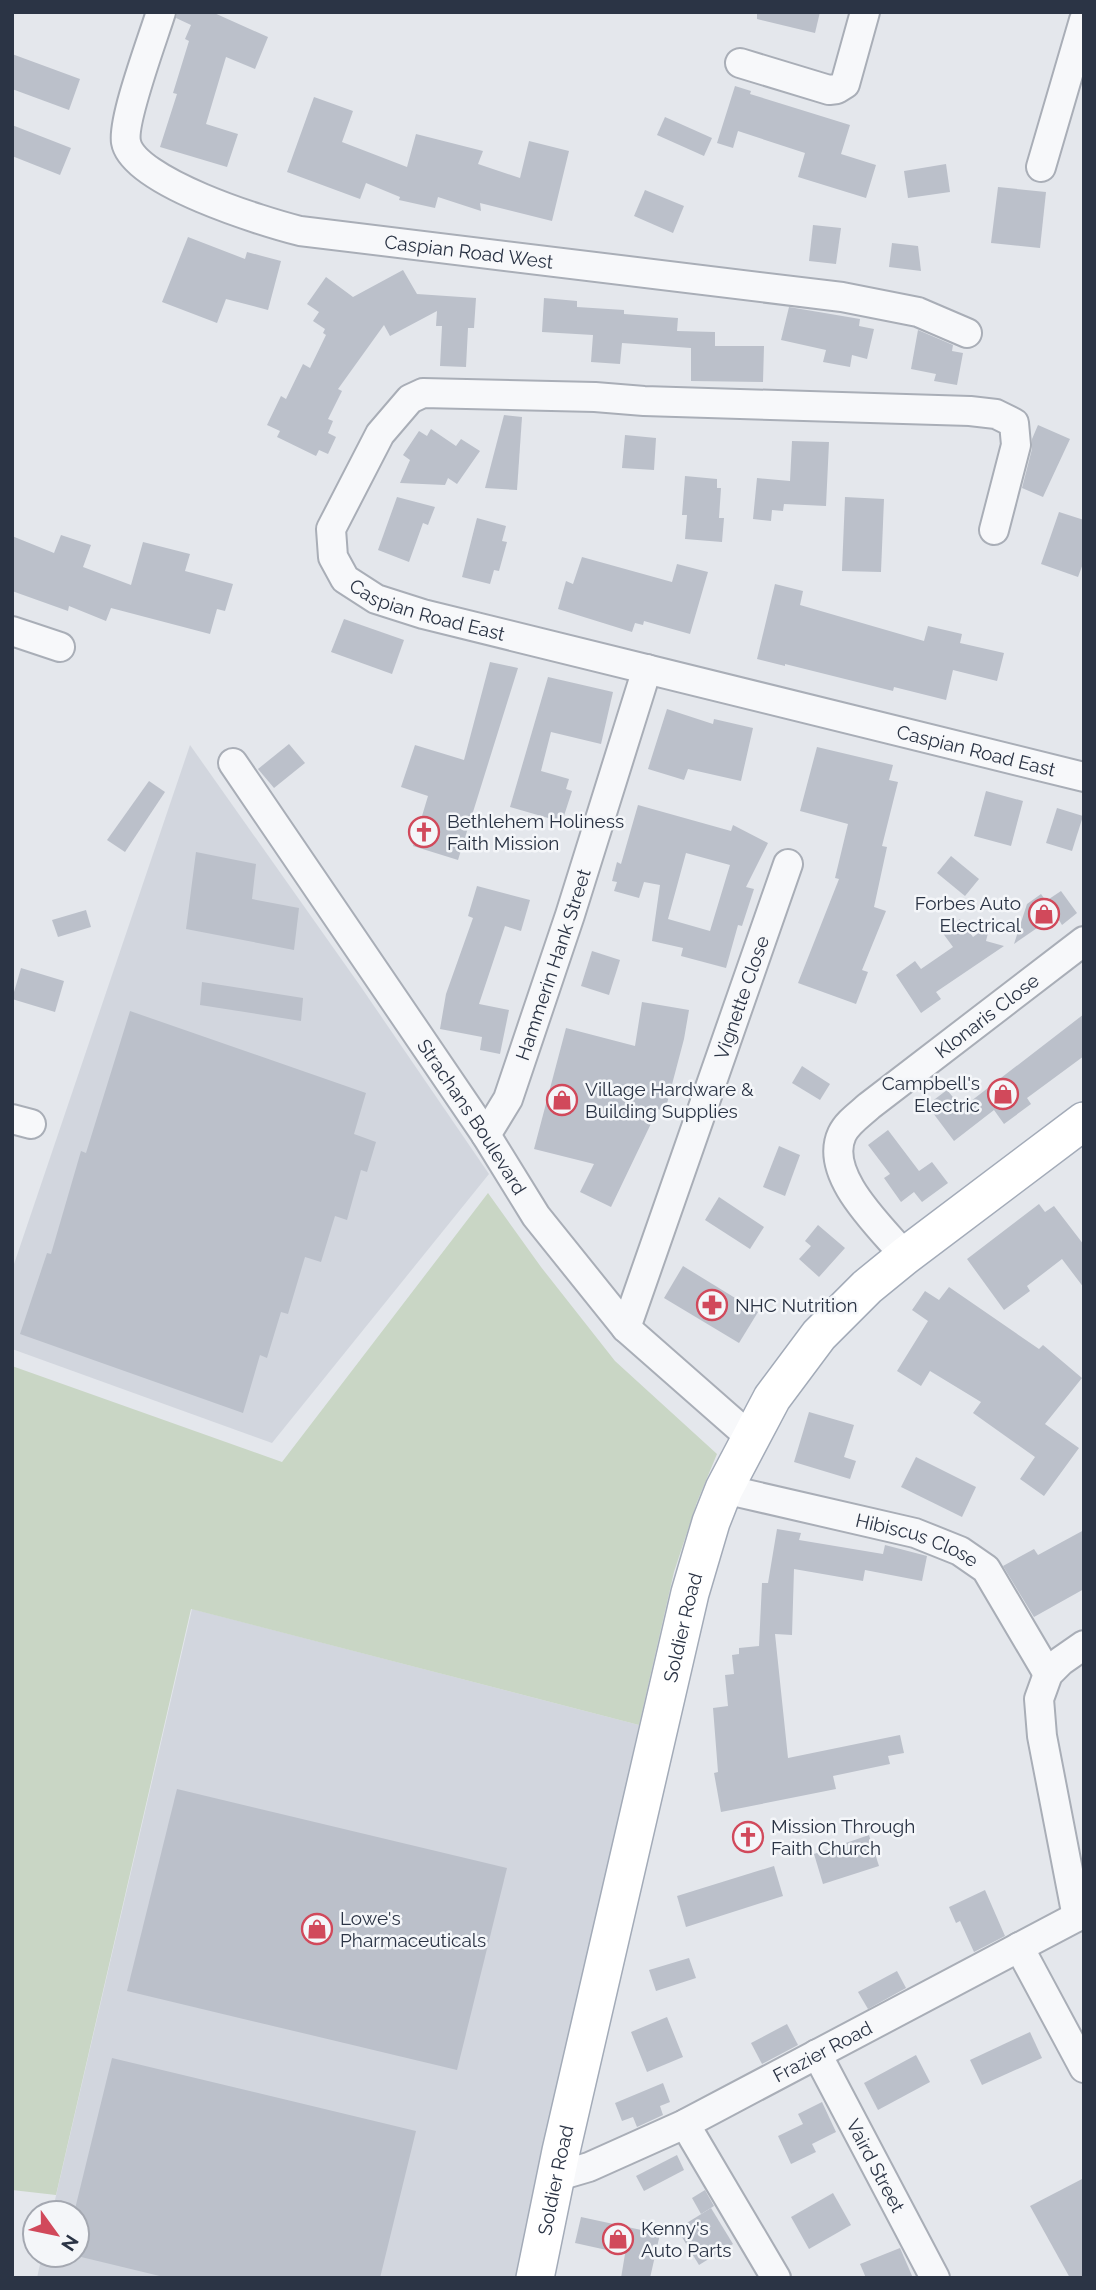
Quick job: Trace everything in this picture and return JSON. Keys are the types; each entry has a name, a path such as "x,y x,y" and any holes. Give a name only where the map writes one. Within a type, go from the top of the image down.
{"main road":[{"name":"Soldier Road","path":"535,2278 555,2177 690,1593 711,1522 724,1489 772,1398 819,1335 867,1287 905,1256 1084,1121"}],"street":[{"name":"Caspian Road West","path":"161,12 127,122 126,144 141,164 172,185 261,221 300,231 842,297 918,312 967,333"},
{"path":"740,63 829,90 837,89 845,84 865,12"},
{"path":"1041,167 1084,18 1069,12"},
{"name":"Caspian Road East","path":"994,530 1016,445 1014,423 996,414 595,397 423,393 410,399 380,434 331,529 333,556 345,579 376,599 423,614 1084,778"},
{"path":"12,631 60,647"},
{"name":"Hammerin Hank Street","path":"486,1135 508,1099 570,915 647,669"},
{"name":"Strachans Boulevard","path":"233,763 486,1135 536,1216 626,1328 750,1437"},
{"name":"Vignette Close","path":"626,1328 788,864"},
{"name":"Klonaris Close","path":"905,1256 853,1194 845,1180 838,1155 842,1132 869,1107 1084,941"},
{"name":"Hibiscus Close","path":"724,1489 915,1533 960,1550 986,1569 1048,1674"},
{"path":"1080,1915 1042,1736 1039,1699 1048,1674 1084,1645"},
{"name":"Frazier Road","path":"555,2177 589,2167 685,2124 1080,1915"},
{"path":"1019,1947 1084,2068"},
{"name":"Vaird Street","path":"817,2054 935,2278"},
{"path":"685,2124 776,2278"}],"shaded area":[{"path":"190,745 489,1174 272,1443 12,1349 12,1270"},
{"path":"192,1609 639,1725 516,2278 37,2278 39,2269 91,2269 91,2199 55,2199"}],"green space":[{"path":"488,1193 541,1267 615,1361 717,1454 697,1502 674,1572 639,1725 191,1609 56,2195 12,2190 12,1366 282,1462"}],"building":[{"path":"177,12 212,12 268,37 255,69 226,57 206,124 238,134 227,167 160,147 177,94 173,93 189,41 185,39 191,25 176,18"},
{"path":"757,12 820,12 815,33 757,19"},
{"path":"12,54 80,79 69,110 12,89"},
{"path":"735,86 751,91 750,94 850,125 841,154 876,165 866,198 798,177 805,153 738,131 733,148 717,143"},
{"path":"314,97 353,111 342,142 407,167 416,134 483,151 478,164 520,178 529,141 569,151 552,221 480,203 481,211 438,197 435,208 399,200 400,197 366,183 360,199 287,172"},
{"path":"665,117 712,138 704,156 657,135"},
{"path":"12,125 71,148 60,175 12,156"},
{"path":"946,164 950,192 908,198 904,171"},
{"path":"998,187 1046,192 1040,248 991,243"},
{"path":"645,190 684,206 673,233 634,216"},
{"path":"813,225 841,228 836,264 809,261"},
{"path":"188,237 245,259 247,252 281,261 268,310 226,299 217,323 162,302"},
{"path":"892,243 918,246 921,271 889,267"},
{"path":"403,270 417,294 476,298 474,328 468,328 466,367 440,366 442,326 436,326 437,311 390,336 384,325 338,389 342,391 328,419 333,421 328,433 336,437 328,454 319,450 316,456 277,437 280,431 267,425 281,396 286,399 303,364 310,368 326,335 323,333 325,329 313,321 319,312 307,304 326,277 353,297"},
{"path":"544,298 577,301 577,307 624,310 624,314 678,318 677,331 715,332 715,346 764,346 763,382 691,381 691,348 622,343 620,364 591,362 593,335 542,332"},
{"path":"789,307 860,319 859,326 874,329 867,359 852,355 850,367 823,362 826,350 781,340"},
{"path":"918,330 953,345 952,351 963,353 957,385 934,381 936,374 911,369"},
{"path":"504,415 522,417 517,490 485,488"},
{"path":"1038,425 1070,439 1043,497 1022,488 1032,439"},
{"path":"431,429 456,446 461,439 480,451 457,484 448,478 445,485 400,483 410,460 403,455 419,431 427,436"},
{"path":"625,435 656,438 654,470 622,468"},
{"path":"792,441 829,442 826,506 784,504 783,511 772,510 771,521 753,519 757,478 790,481"},
{"path":"685,476 717,479 717,488 721,488 719,518 724,518 722,542 685,539 687,515 682,515"},
{"path":"397,497 435,507 428,525 423,523 409,562 378,550"},
{"path":"845,497 884,499 881,572 842,571"},
{"path":"1059,512 1084,520 1084,561 1078,577 1041,564"},
{"path":"477,518 506,526 502,541 507,542 499,571 494,570 490,584 462,577"},
{"path":"61,535 91,545 83,567 131,585 143,542 190,554 185,571 233,584 225,611 217,609 210,634 111,608 106,621 69,606 68,611 12,591 12,536 54,553"},
{"path":"582,557 672,582 677,564 708,572 690,634 644,621 643,625 635,623 632,632 558,609 566,581 573,584"},
{"path":"775,584 803,591 800,605 924,641 928,626 962,634 960,643 1004,653 997,681 953,670 946,700 894,687 893,691 757,659"},
{"path":"344,619 404,640 392,674 331,652"},
{"path":"490,662 518,668 458,860 413,846 428,796 401,787 415,745 464,760"},
{"path":"548,677 613,692 601,744 551,732 541,771 569,779 566,789 572,791 562,822 510,807"},
{"path":"667,709 713,724 714,719 753,728 741,781 688,769 684,780 648,769"},
{"path":"289,744 305,763 274,788 258,769"},
{"path":"817,747 893,765 889,780 898,782 882,846 887,847 874,907 886,911 862,970 868,972 856,1004 798,983 839,879 835,878 848,824 800,811"},
{"path":"149,781 165,792 125,852 107,840"},
{"path":"986,791 1023,801 1011,846 974,836"},
{"path":"638,805 731,831 733,825 768,843 746,887 754,889 742,926 738,925 726,968 681,956 683,948 652,941 660,885 644,882 639,898 614,891 617,882 612,881 617,862 621,864","holes":["686,853 730,865 710,931 668,919"]},
{"path":"1057,808 1083,816 1072,851 1046,843"},
{"path":"196,852 256,864 252,899 299,908 294,950 186,929"},
{"path":"951,856 979,879 965,896 937,873"},
{"path":"477,886 530,900 521,931 505,926 479,1004 509,1010 500,1054 480,1050 482,1037 440,1029 446,994 473,918 468,916"},
{"name":"Forbes Auto Electrical","path":"1061,891 1077,913 1062,925 1056,915 1014,944 1027,904 1041,894 1046,901"},
{"path":"86,910 91,927 58,937 52,920"},
{"path":"960,919 973,937 990,925 986,941 1004,946 936,992 941,999 921,1013 896,975 915,961 921,969 953,947 942,932"},
{"path":"592,951 620,960 609,995 581,986"},
{"path":"21,968 64,981 55,1012 12,999"},
{"path":"202,982 303,998 301,1021 200,1005"},
{"path":"642,1002 689,1010 665,1111 658,1109 611,1207 580,1192 594,1164 534,1149 566,1028 635,1046"},
{"path":"130,1011 366,1093 354,1134 376,1142 367,1172 361,1170 347,1220 335,1216 321,1262 305,1257 288,1314 281,1312 267,1358 260,1355 243,1413 20,1334 47,1253 51,1254 81,1151 86,1153"},
{"path":"1084,1014 1084,1056 1027,1098 1031,1104 1004,1124 994,1110 954,1141 927,1105 947,1090 962,1108"},
{"path":"802,1066 830,1084 820,1100 792,1083"},
{"path":"888,1130 919,1171 932,1162 948,1183 922,1202 914,1192 901,1202 884,1178 890,1174 868,1145"},
{"path":"779,1146 800,1155 785,1196 763,1187"},
{"path":"719,1197 764,1227 750,1249 705,1220"},
{"path":"1039,1204 1045,1212 1054,1206 1084,1245 1084,1288 1062,1259 1027,1286 1030,1291 1004,1310 967,1259"},
{"path":"818,1225 845,1248 819,1277 799,1259 811,1246 805,1241"},
{"path":"683,1266 758,1312 739,1343 664,1298"},
{"path":"949,1287 1039,1349 1043,1345 1082,1378 1045,1424 1079,1448 1044,1496 1020,1479 1035,1457 973,1413 981,1402 930,1371 921,1386 897,1371 928,1321 912,1310 925,1291 939,1300"},
{"path":"809,1412 854,1425 844,1457 856,1461 850,1479 794,1462"},
{"path":"916,1457 976,1487 962,1517 901,1487"},
{"path":"777,1529 801,1533 799,1540 883,1554 885,1545 927,1556 922,1581 865,1570 863,1581 794,1569 792,1635 775,1634 788,1758 900,1735 904,1753 888,1756 890,1764 833,1776 836,1789 721,1812 714,1773 718,1772 713,1708 728,1706 725,1675 734,1674 732,1655 739,1654 739,1648 759,1646 762,1583 768,1583"},
{"path":"1084,1530 1084,1589 1034,1617 1003,1566 1034,1549 1038,1555"},
{"name":"Lowe's Pharmaceuticals","path":"177,1789 507,1868 457,2070 127,1991"},
{"path":"869,1835 879,1866 823,1884 814,1854"},
{"path":"774,1866 783,1896 686,1927 677,1896"},
{"path":"985,1890 1005,1936 974,1952 960,1921 956,1923 949,1907"},
{"path":"689,1958 696,1978 656,1991 649,1970"},
{"path":"897,1971 906,1988 868,2009 858,1992"},
{"path":"667,2017 683,2057 647,2072 631,2032"},
{"path":"787,2024 798,2045 762,2064 751,2043"},
{"path":"1030,2032 1042,2058 982,2085 970,2060"},
{"path":"916,2055 930,2082 878,2110 864,2083"},
{"path":"112,2058 416,2131 380,2278 168,2278 91,2259 91,2199 77,2199"},
{"path":"663,2083 670,2102 660,2106 663,2115 637,2127 633,2117 622,2121 615,2103"},
{"path":"822,2102 836,2132 812,2144 816,2152 791,2164 778,2136 803,2124 798,2114"},
{"path":"677,2155 684,2170 644,2191 636,2176"},
{"path":"1084,2178 1084,2278 1070,2278 1030,2206"},
{"path":"705,2190 714,2206 701,2214 692,2198"},
{"path":"833,2193 851,2225 809,2249 791,2217"},
{"path":"711,2208 733,2244 699,2265 677,2229"},
{"name":"Kenny's Auto Parts","path":"581,2217 660,2234 650,2278 621,2278 625,2254 575,2243"},
{"path":"900,2248 913,2278 866,2278 860,2264"}],"place":[{"name":"Bethlehem Holiness Faith Mission","path":"424,832"},
{"name":"Forbes Auto Electrical","path":"1044,914"},
{"name":"Campbell's Electric","path":"1003,1094"},
{"name":"Village Hardware & Building Supplies","path":"562,1100"},
{"name":"NHC Nutrition","path":"712,1305"},
{"name":"Mission Through Faith Church","path":"748,1837"},
{"name":"Lowe's Pharmaceuticals","path":"317,1929"},
{"name":"Kenny's Auto Parts","path":"618,2239"}]}
